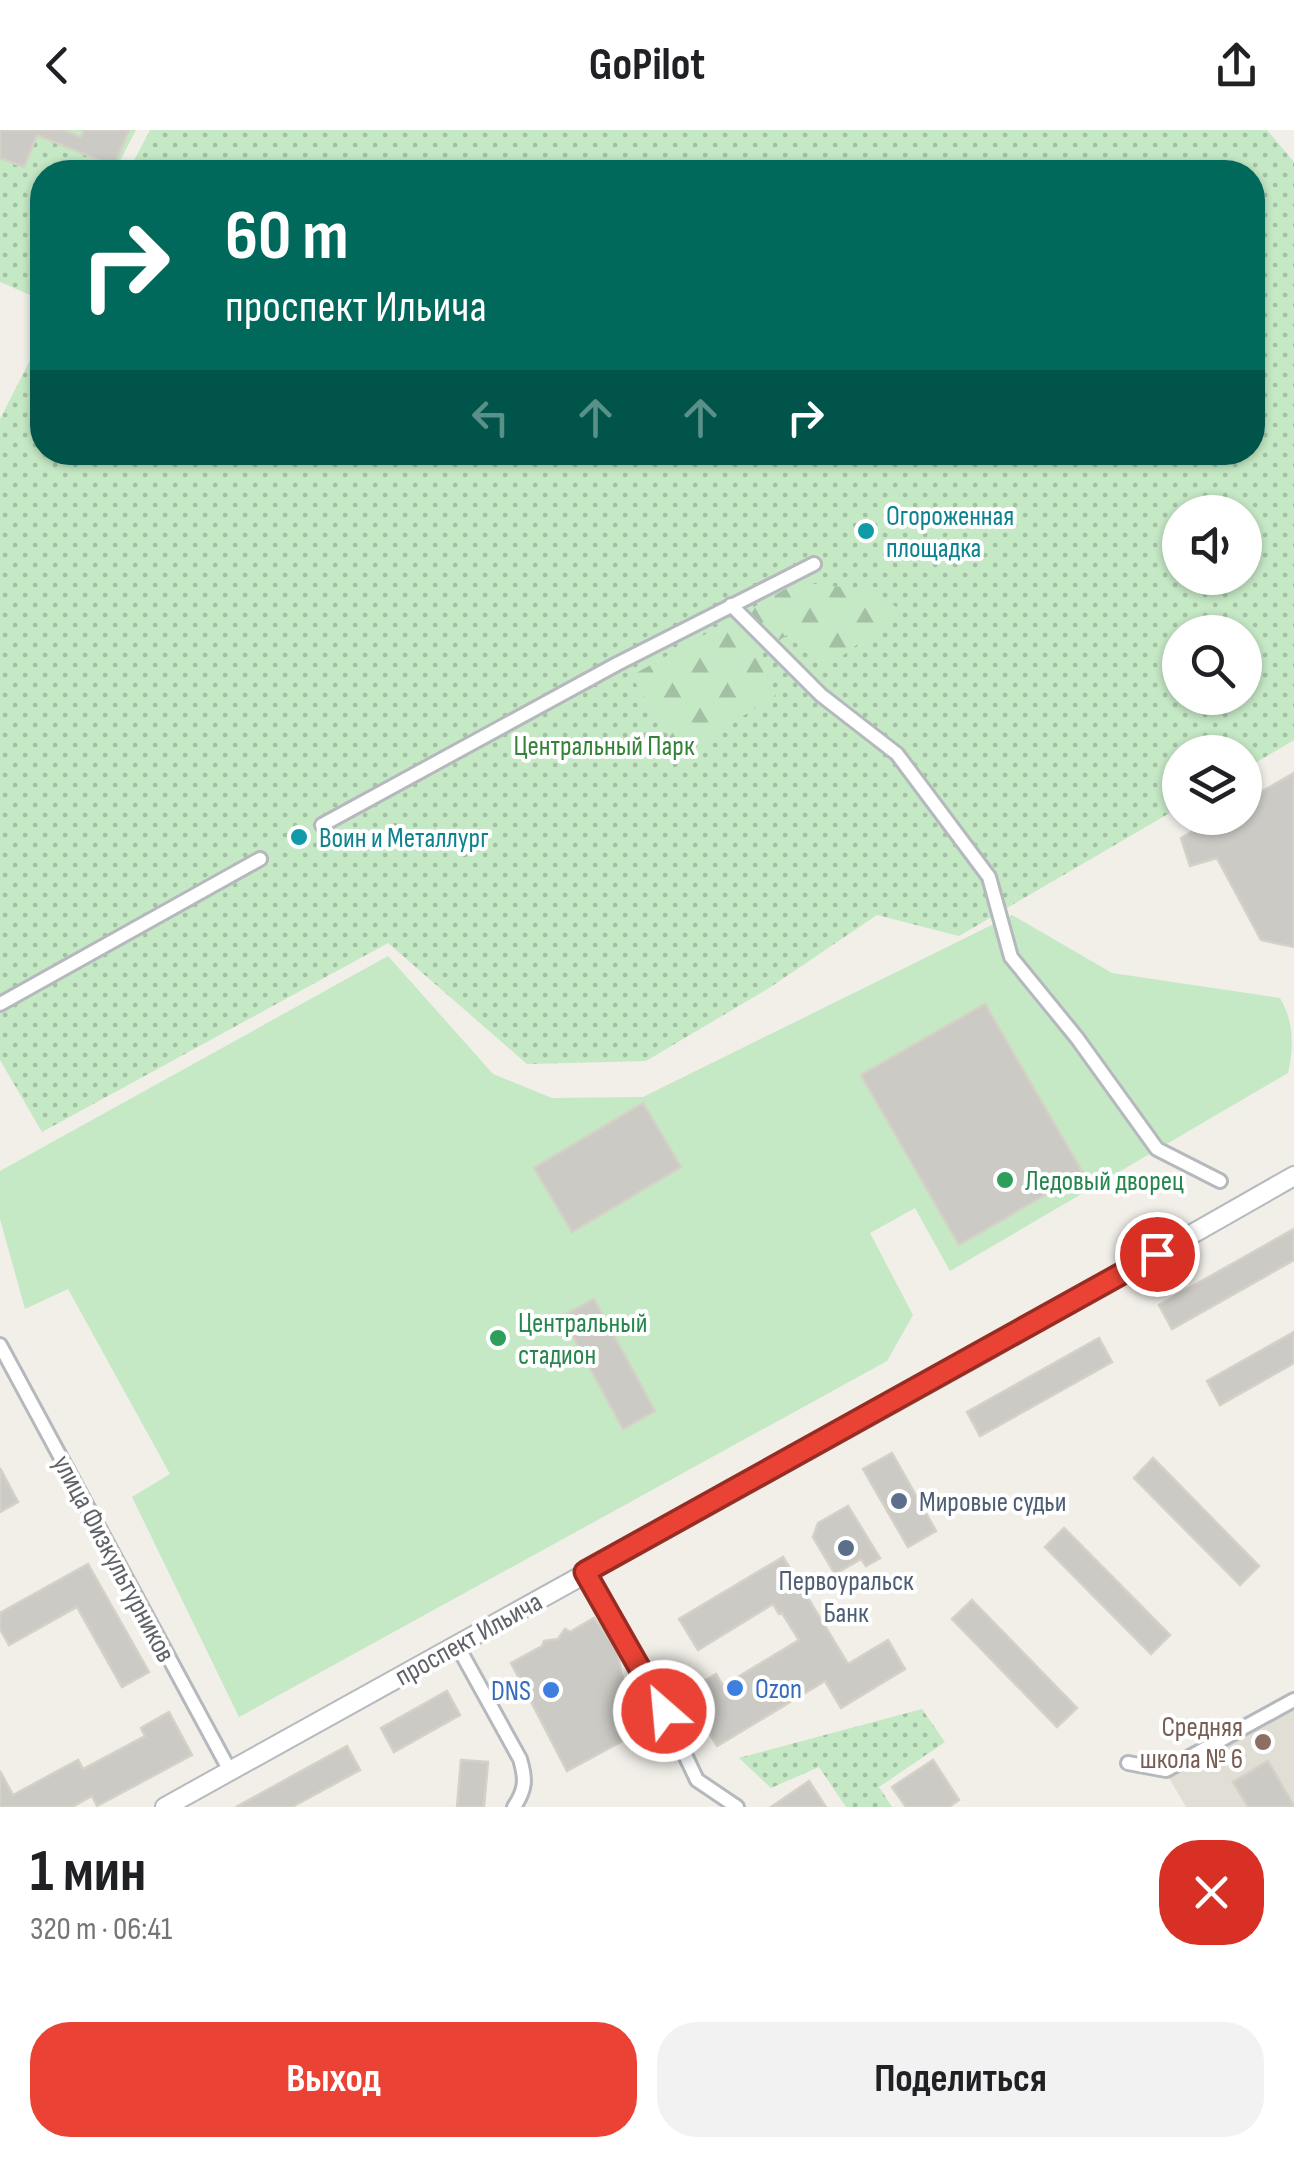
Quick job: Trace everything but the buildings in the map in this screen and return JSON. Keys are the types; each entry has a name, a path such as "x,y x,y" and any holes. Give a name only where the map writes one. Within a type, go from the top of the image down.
{"main road":[{"name":"проспект Ильича","path":"165,1807 1294,1176"}],"street":[{"path":"322,825 814,564"},
{"path":"732,605 821,694 897,754 989,877 1011,956 1077,1038 1157,1149 1220,1181"},
{"path":"0,1004 260,858"},
{"name":"улица Физкультурников","path":"0,1344 230,1771"},
{"path":"585,1572 655,1692 697,1780 737,1807"},
{"path":"457,1645 520,1759 525,1791 514,1807"},
{"path":"1128,1762 1166,1770 1294,1700"}],"shaded area":[{"name":"Средняя школа № 6","path":"1294,1706 1294,1807 1186,1807 1169,1778"}],"green space":[{"path":"0,130 136,130 120,160 30,160 30,295 0,282"},
{"name":"Центральный Парк","path":"150,130 1267,130 1294,162 1294,740 1262,759 1262,735 1162,735 1162,818 959,936 877,915 769,988 646,1061 527,1064 388,943 42,1132 0,1060 0,419 30,360 30,465 1265,465 1265,160 134,160"},
{"path":"798,582 876,591 901,611 825,669 787,635 759,654 776,696 680,754 631,676"},
{"name":"Центральный стадион","path":"1012,915 1112,973 1280,998 1292,1034 1288,1073 950,1271 915,1208 870,1233 913,1315 887,1361 239,1717 132,1497 170,1474 68,1289 25,1309 0,1219 0,1171 388,956 493,1074 552,1098 643,1097"},
{"path":"922,1709 945,1742 879,1787 892,1807 846,1807 819,1767 771,1788 739,1758"}],"place":[{"name":"Огороженная площадка","path":"866,531"},
{"name":"Воин и Металлург","path":"299,837"},
{"name":"Ледовый дворец","path":"1005,1180"},
{"name":"Центральный стадион","path":"498,1338"},
{"name":"Мировые судьи","path":"899,1501"},
{"name":"Первоуральск Банк","path":"846,1548"},
{"name":"Ozon","path":"735,1688"},
{"name":"DNS","path":"551,1690"},
{"name":"Средняя школа № 6","path":"1263,1742"}],"route":[{"path":"664,1711 585,1572 1157,1254"}]}
